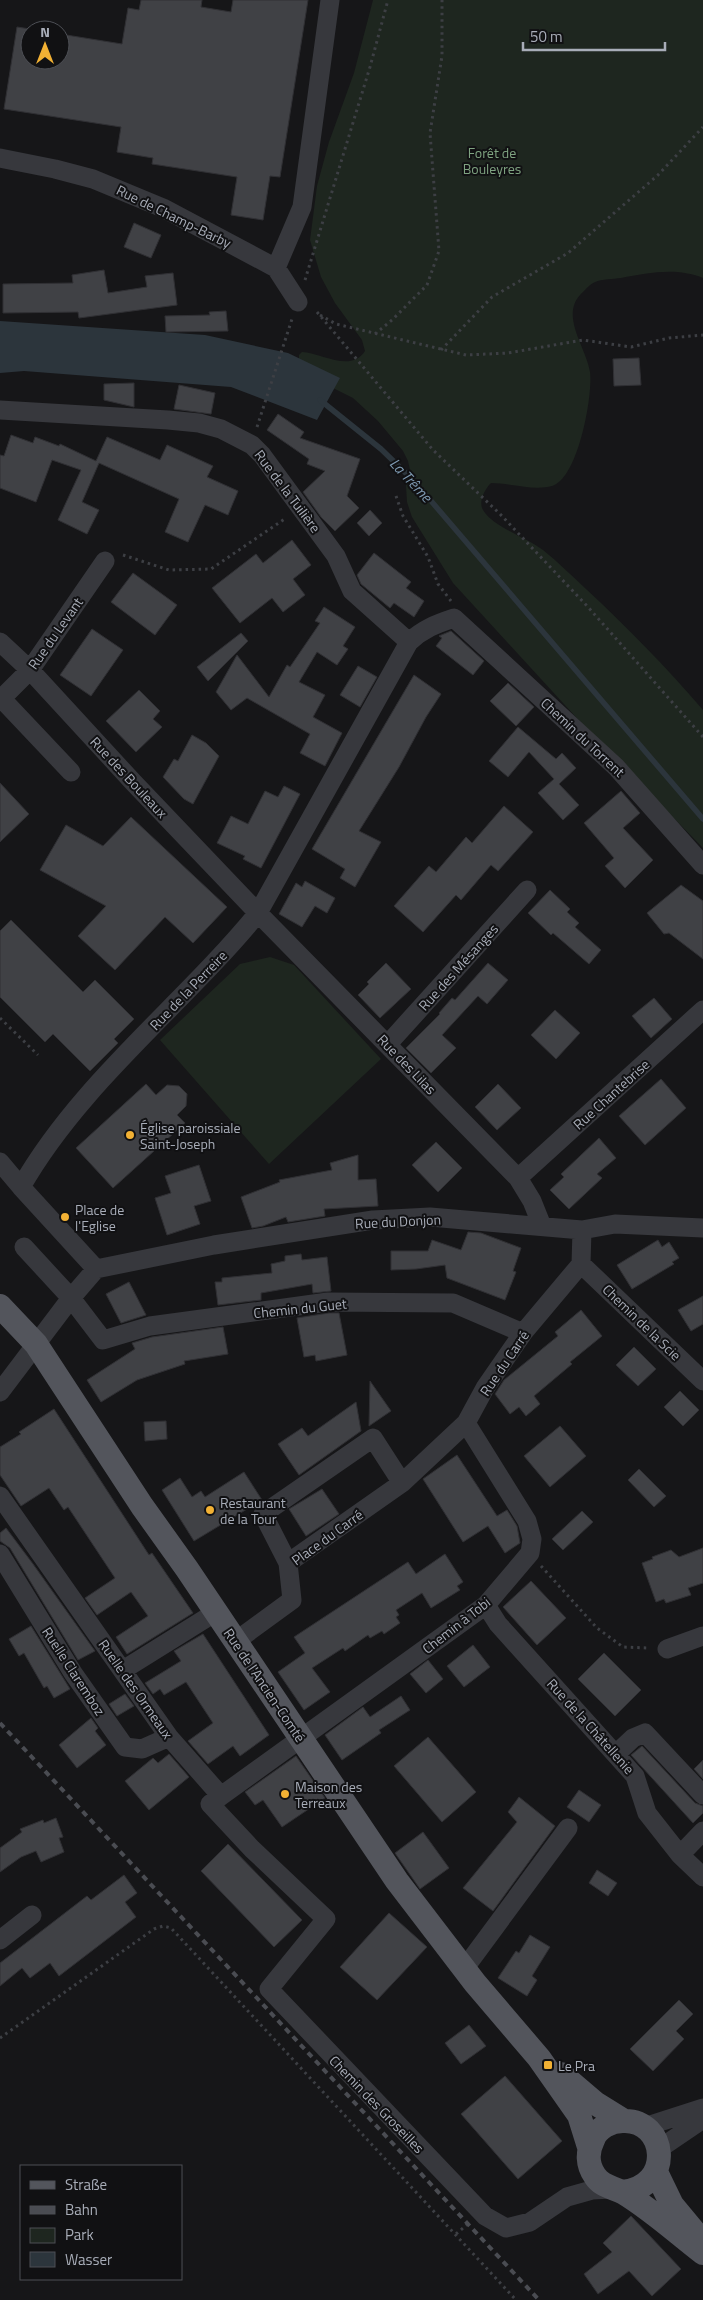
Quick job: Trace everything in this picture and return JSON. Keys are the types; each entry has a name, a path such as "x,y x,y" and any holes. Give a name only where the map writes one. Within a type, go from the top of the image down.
{"main road":[{"name":"Rue de l'Ancien-Comté","path":"0,1306 36,1344 142,1506 236,1641 397,1881 464,1969 539,2058 579,2114 589,2152"},
{"name":"Rue de l'Ancien-Comté","path":"539,2058 569,2080 595,2103 634,2124"},
{"path":"703,2243 672,2205 651,2133 634,2124 612,2122 602,2128 594,2136 589,2152 594,2176 602,2184 617,2191 703,2253"},
{"path":"617,2191 642,2187 658,2161"}],"street":[{"path":"276,268 302,206 330,0"},
{"name":"Rue de Champ-Barby","path":"0,158 55,169 129,193 195,224 276,268 298,302"},
{"name":"Rue de la Tuilière","path":"0,410 168,420 221,429 252,445 262,455 336,556 352,591 409,642"},
{"name":"Rue du Levant","path":"1,699 30,670 105,562"},
{"name":"Rue de la Perreire","path":"21,1187 41,1153 84,1098 235,941 258,913 409,642 420,631 431,625 454,618"},
{"name":"Chemin du Torrent","path":"454,618 616,767 703,865"},
{"name":"Rue des Bouleaux","path":"0,642 30,670 133,782 258,913"},
{"path":"1,699 72,772"},
{"name":"Rue des Mésanges","path":"388,1044 527,890"},
{"name":"Rue des Lilas","path":"258,913 388,1044 498,1160 518,1178 532,1201 542,1226"},
{"name":"Rue Chantebrise","path":"518,1178 703,1010"},
{"path":"0,1162 96,1269 0,1392"},
{"name":"Rue du Donjon","path":"96,1269 214,1245 373,1220 430,1217 582,1230 615,1224 703,1228"},
{"path":"581,1264 582,1230"},
{"path":"24,1247 72,1298"},
{"name":"Rue du Carré","path":"402,1483 466,1423 485,1388 523,1333 581,1264"},
{"name":"Chemin de la Scie","path":"581,1264 703,1381"},
{"name":"Chemin du Guet","path":"72,1298 103,1340 150,1326 328,1302 453,1303 523,1333"},
{"path":"466,1423 527,1521 532,1538 530,1554"},
{"path":"288,1563 264,1514 270,1509 373,1438 402,1483"},
{"name":"Place du Carré","path":"236,1641 292,1600 288,1563 402,1483"},
{"name":"Ruelle des Ormeaux","path":"0,1496 169,1737 220,1796"},
{"name":"Ruelle Claremboz","path":"0,1554 73,1673 125,1747 142,1749 169,1737"},
{"name":"Chemin à Tobi","path":"302,1739 486,1605 530,1554"},
{"name":"Rue de la Châtellenie","path":"486,1605 498,1624 636,1776 647,1813 680,1855 703,1877"},
{"path":"123,1670 216,1612"},
{"path":"667,1649 703,1636"},
{"path":"616,1754 633,1738 645,1733 703,1795"},
{"path":"220,1796 302,1739"},
{"name":"Chemin des Groseilles","path":"220,1796 210,1804 252,1849 326,1919 269,1989 485,2216 506,2228 530,2222 567,2197 592,2190 617,2191"},
{"path":"464,1969 568,1828"},
{"path":"680,1855 703,1830"},
{"path":"0,1940 32,1915"},
{"path":"634,2124 703,2108"},
{"path":"658,2161 703,2119"},
{"name":"Chemin des Groseilles","path":"567,2197 578,2181 589,2152"}],"path":[{"path":"388,0 370,66 298,302 336,324 466,355 508,354 583,340 631,347 668,338 703,335"},
{"path":"375,334 392,320 426,285 439,251 430,133 442,56 442,0"},
{"path":"441,350 492,297 568,253 658,175 703,128"},
{"path":"317,312 433,450 500,514 588,607 703,737"},
{"path":"263,408 285,339"},
{"path":"396,496 403,516 428,557 438,584 454,605 454,618"},
{"path":"105,562 109,557 119,554 169,570 211,569 300,507"},
{"path":"0,1018 38,1055"},
{"path":"530,1554 597,1628 623,1647 667,1649"},
{"path":"0,2038 154,1929 163,1926 171,1928 516,2300"}],"green space":[{"name":"Forêt de Bouleyres","path":"373,0 703,0 703,278 683,273 662,272 601,280 587,288 576,301 573,310 573,320 588,362 590,372 589,399 582,435 569,469 561,480 552,486 537,488 491,483 481,503 483,510 494,522 537,546 565,569 646,648 703,710 703,848 585,727 453,583 412,517 407,502 406,486 410,470 403,451 378,421 353,398 315,379 299,363 299,355 302,352 336,360 352,361 365,351 362,340 335,303 321,277 310,240 317,186 329,142 354,73"},
{"path":"270,957 294,965 381,1059 269,1164 160,1040 240,964"}],"water":[{"path":"0,321 205,335 288,353 340,378 317,420 231,387 24,371 0,373"}],"building":[{"path":"141,0 202,0 201,7 231,12 233,0 308,0 280,177 270,176 263,220 231,215 237,177 152,164 153,158 117,152 121,127 4,109 17,27 20,27 20,70 70,70 70,36 122,44 128,8 139,10"},
{"path":"134,223 161,235 151,258 124,247"},
{"path":"104,270 108,293 147,287 145,276 173,273 177,305 79,318 78,312 3,313 3,284 73,283 72,275"},
{"path":"226,311 228,331 166,332 165,316 210,315 209,312"},
{"path":"639,358 641,385 614,386 613,359"},
{"path":"134,383 134,407 104,400 104,384"},
{"path":"179,385 215,393 211,414 174,409"},
{"path":"278,414 304,432 300,438 360,459 347,496 359,508 335,531 321,517 303,492 325,471 307,464 309,459 267,430"},
{"path":"11,435 33,443 35,437 59,446 60,444 96,461 107,437 160,460 167,445 213,466 207,477 238,491 228,515 205,505 188,542 165,532 179,499 99,463 82,502 99,510 87,534 58,520 81,470 52,460 36,502 0,488 0,455 4,456"},
{"path":"370,510 382,523 369,536 357,523"},
{"path":"292,540 311,565 293,579 305,595 283,612 272,598 240,623 212,588 256,554 263,563"},
{"path":"374,553 411,582 406,588 424,601 414,617 394,603 390,608 361,584 357,575"},
{"path":"133,573 177,605 155,635 111,602"},
{"path":"324,607 355,627 343,646 348,649 337,665 317,652 299,682 325,695 313,717 342,733 325,766 300,753 310,734 247,698 231,710 216,692 237,655 269,697 287,665 290,667 320,623 315,621"},
{"path":"92,629 123,650 91,696 60,675"},
{"path":"451,631 484,661 473,675 436,646 442,638 439,636"},
{"path":"241,633 248,641 208,681 197,667"},
{"path":"358,666 377,677 360,707 340,695"},
{"path":"414,675 441,694 359,831 381,842 355,887 340,878 345,869 312,849"},
{"path":"508,683 534,707 516,726 490,701"},
{"path":"139,690 160,711 153,719 162,727 136,752 106,721"},
{"path":"518,727 556,759 562,753 576,768 559,784 579,805 563,820 538,793 554,779 529,752 508,777 489,761"},
{"path":"192,735 206,743 219,756 193,804 184,799 163,777 174,759 178,761"},
{"path":"0,783 29,814 0,842"},
{"path":"284,786 300,794 261,868 243,859 245,856 217,843 231,816 248,824 265,791 278,797"},
{"path":"621,791 640,813 623,828 653,860 625,888 605,866 614,858 584,823"},
{"path":"504,806 533,832 498,871 491,865 461,900 456,895 423,932 394,906 429,866 436,872 466,837 472,843"},
{"path":"131,817 227,907 193,943 165,917 115,970 78,936 106,906 40,870 66,825 103,846"},
{"path":"305,881 335,898 327,913 315,906 302,927 279,914 296,883 302,887"},
{"path":"681,885 703,901 703,959 669,933 664,934 647,913"},
{"path":"550,890 570,909 567,912 579,923 575,927 601,950 589,964 553,933 551,935 528,913"},
{"path":"11,920 83,992 95,980 134,1019 114,1039 118,1043 90,1071 53,1034 45,1042 0,997 0,931"},
{"path":"386,963 411,989 380,1018 358,995 369,984 367,982"},
{"path":"488,963 508,980 487,1004 478,996 442,1035 456,1048 431,1073 406,1048 440,1014 452,998 455,1000"},
{"path":"654,998 672,1019 651,1038 632,1016"},
{"path":"555,1010 580,1033 556,1059 531,1035"},
{"path":"661,1079 686,1108 645,1145 619,1116"},
{"name":"Église paroissiale Saint-Joseph","path":"146,1084 156,1095 167,1085 179,1086 187,1094 186,1106 177,1115 185,1123 113,1188 76,1148"},
{"path":"498,1084 521,1108 497,1130 475,1107"},
{"path":"599,1138 616,1158 597,1174 602,1178 569,1209 550,1190 564,1177 561,1174"},
{"path":"436,1142 462,1168 438,1192 412,1165"},
{"path":"358,1155 358,1180 376,1179 378,1206 324,1209 325,1216 288,1222 286,1217 252,1228 241,1197 280,1182 279,1180 332,1170 330,1163"},
{"path":"199,1165 211,1201 194,1206 200,1224 167,1235 155,1198 171,1193 165,1176"},
{"path":"468,1232 481,1233 521,1248 513,1271 516,1272 505,1300 447,1278 445,1265 391,1270 391,1251 428,1251 432,1240 461,1250"},
{"path":"658,1240 662,1247 669,1242 679,1258 672,1262 674,1264 632,1289 617,1265"},
{"path":"301,1254 302,1260 327,1257 331,1291 313,1293 312,1284 261,1293 261,1300 218,1305 215,1282 222,1282 222,1278 272,1273 271,1264 285,1261 285,1256"},
{"path":"129,1282 146,1315 121,1323 106,1294"},
{"path":"703,1296 703,1324 691,1331 678,1310"},
{"path":"581,1310 602,1336 570,1362 572,1364 534,1396 540,1404 526,1416 519,1407 510,1414 495,1394 504,1380 558,1336 555,1332"},
{"path":"339,1313 347,1355 316,1361 315,1355 304,1357 297,1318"},
{"path":"223,1327 228,1354 184,1361 185,1364 137,1380 101,1402 87,1380 135,1349 132,1343 152,1337"},
{"path":"634,1347 656,1369 638,1386 616,1365"},
{"path":"370,1381 391,1411 369,1426"},
{"path":"680,1391 699,1410 683,1426 664,1407"},
{"path":"356,1402 361,1431 299,1475 278,1444 302,1428 308,1436"},
{"path":"54,1409 149,1555 152,1553 193,1613 127,1654 116,1637 148,1616 131,1592 97,1615 85,1598 115,1578 68,1507 64,1510 49,1488 21,1506 0,1475 0,1447"},
{"path":"166,1421 167,1439 145,1441 144,1422"},
{"path":"560,1426 586,1456 550,1487 524,1456"},
{"path":"457,1455 497,1516 507,1510 517,1526 520,1543 505,1553 488,1526 463,1542 423,1479"},
{"path":"639,1469 666,1496 654,1507 628,1480"},
{"name":"Restaurant de la Tour","path":"244,1472 262,1500 194,1541 162,1490 180,1478 192,1497 201,1491 205,1497"},
{"path":"322,1489 339,1514 306,1536 289,1509"},
{"path":"582,1511 593,1522 563,1550 552,1539"},
{"path":"6,1528 95,1651 78,1660 10,1548 0,1541 0,1533"},
{"path":"703,1548 703,1583 688,1588 691,1595 666,1603 664,1599 656,1602 642,1563 671,1550 679,1557"},
{"path":"445,1554 463,1582 457,1586 460,1590 431,1608 422,1593 396,1610 399,1615 396,1617 400,1623 384,1634 382,1631 370,1638 368,1635 345,1651 343,1648 312,1668 330,1692 304,1710 278,1672 305,1653 294,1637 408,1562 416,1574"},
{"path":"531,1581 566,1618 537,1645 503,1607"},
{"path":"31,1626 70,1689 54,1698 47,1686 44,1688 24,1653 19,1656 9,1639"},
{"path":"203,1634 269,1735 240,1756 233,1746 208,1764 188,1741 213,1723 186,1682 164,1695 160,1689 153,1694 145,1683 181,1661 174,1651"},
{"path":"473,1645 490,1667 464,1687 447,1666"},
{"path":"604,1653 641,1690 615,1716 578,1679"},
{"path":"428,1660 443,1679 426,1693 410,1674"},
{"path":"125,1694 134,1706 117,1716 109,1704"},
{"path":"401,1696 410,1710 379,1730 381,1733 342,1760 325,1735 363,1707 370,1717"},
{"path":"91,1718 98,1728 95,1731 106,1745 77,1768 59,1745"},
{"path":"428,1737 476,1792 442,1822 394,1766"},
{"path":"642,1746 695,1803 703,1806 703,1813 693,1823 631,1755"},
{"path":"169,1754 189,1777 149,1810 125,1781 153,1758 158,1763"},
{"name":"Maison des Terreaux","path":"296,1756 325,1798 282,1827 263,1800 255,1805 245,1792"},
{"path":"703,1760 703,1779 694,1769"},
{"path":"579,1790 601,1805 589,1822 567,1807"},
{"path":"519,1797 555,1826 493,1911 463,1888 517,1822 508,1812"},
{"path":"56,1818 63,1837 59,1838 64,1852 41,1862 36,1851 21,1857 0,1872 0,1848 22,1832 20,1829 43,1820 44,1823"},
{"path":"423,1832 449,1868 420,1889 395,1853"},
{"path":"228,1844 302,1920 274,1947 201,1871"},
{"path":"597,1870 617,1883 608,1896 589,1883"},
{"path":"124,1875 137,1893 125,1902 136,1917 59,1976 50,1963 30,1978 22,1968 0,1986 0,1963 87,1896 91,1900"},
{"path":"389,1913 427,1947 377,2000 340,1967"},
{"path":"530,1935 550,1947 532,1976 537,1980 527,1996 498,1978 516,1951 519,1953"},
{"path":"679,2000 693,2014 676,2031 684,2039 653,2071 630,2049"},
{"path":"469,2025 486,2046 461,2064 445,2043"},
{"path":"505,2076 562,2141 518,2179 461,2114"},
{"path":"631,2216 681,2269 652,2296 629,2271 598,2294 584,2274 612,2252 603,2243"}],"waterway":[{"name":"La Trême","path":"320,400 381,449 414,481 703,819"}],"railway":[{"path":"0,1723 539,2300"}],"place":[{"name":"Église paroissiale Saint-Joseph","path":"130,1135"},
{"name":"Place de l'Eglise","path":"65,1217"},
{"name":"Restaurant de la Tour","path":"210,1510"},
{"name":"Maison des Terreaux","path":"285,1794"},
{"name":"Le Pra","path":"548,2065"}]}
